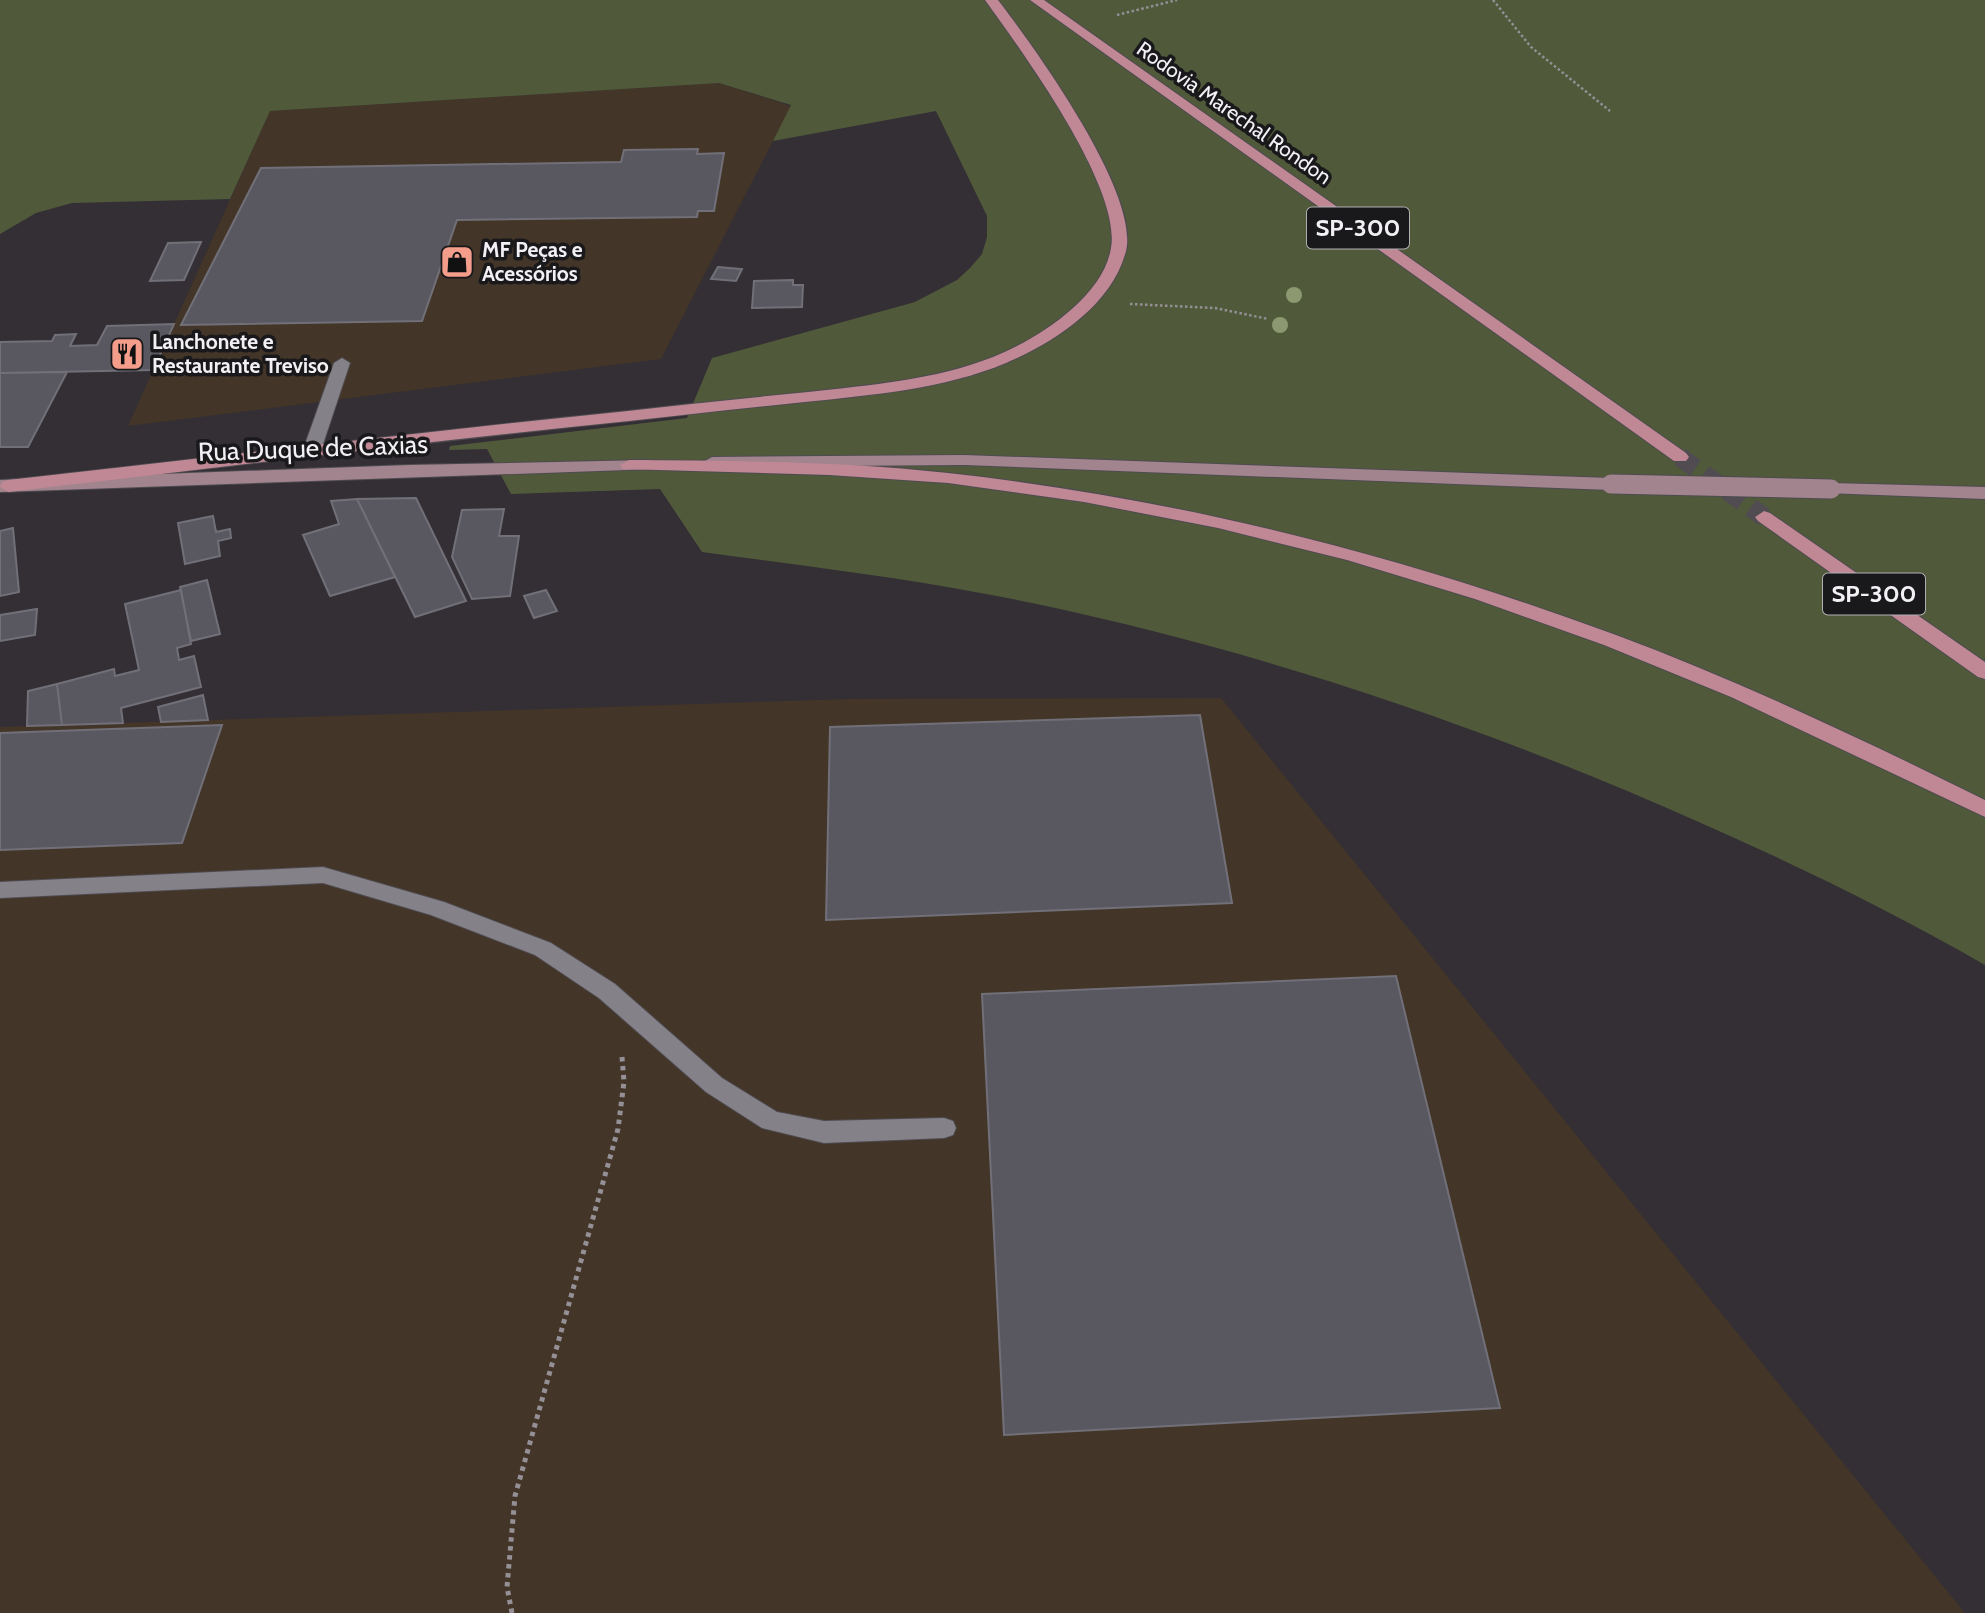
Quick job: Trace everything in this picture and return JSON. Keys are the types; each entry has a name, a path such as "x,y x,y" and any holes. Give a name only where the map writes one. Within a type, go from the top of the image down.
{"main road":[{"path":"4,486 874,390 925,382 999,360 1031,345 1054,332 1092,298 1114,265 1119,248 1117,212 1099,168 1037,63 991,0"},
{"name":"Rodovia Marechal Rondon","path":"1036,0 1680,457"},
{"name":"Rua Duque de Caxias","path":"4,486 409,470 749,461 964,460 1611,484 1985,493"},
{"path":"629,465 811,467 948,478 1069,494 1196,516 1303,541 1440,579 1649,656 1820,727 1985,809"},
{"name":"SP-300","path":"1764,517 1985,672"}],"lane":[{"path":"312,450 342,363"},
{"path":"0,890 323,875 436,908 543,949 607,991 715,1086 771,1121 824,1132 944,1128"}],"path":[{"path":"1072,26 1177,0"},
{"path":"1493,0 1521,36 1554,67 1610,111"},
{"path":"1092,298 1154,307 1214,308 1268,319"},
{"path":"512,1613 507,1587 515,1496 618,1129 624,1083 620,1033 607,991"}],"shaded area":[{"name":"MF Peças e Acessórios","path":"719,83 791,106 661,359 128,426 270,111"},
{"path":"1221,698 1965,1613 0,1613 0,727 848,699"}],"green space":[{"path":"0,0 1985,0 1985,965 1840,888 1692,819 1532,752 1368,694 1202,644 1032,603 909,581 702,552 660,489 511,494 487,449 449,450 450,446 687,418 712,358 915,302 957,280 982,254 987,237 987,216 936,111 773,141 791,105 719,83 270,111 230,199 72,203 36,213 0,234"}],"building":[{"path":"698,149 697,154 724,153 714,211 698,211 697,217 457,220 422,321 181,325 261,168 621,162 624,150"},
{"path":"201,242 184,280 150,281 168,243"},
{"path":"718,267 742,269 736,281 711,279"},
{"path":"793,280 793,285 803,285 802,307 752,308 754,281"},
{"path":"174,324 153,370 0,373 0,342 52,341 55,335 76,334 70,346 97,345 107,326"},
{"path":"67,372 28,447 0,447 0,373"},
{"path":"416,498 466,601 415,617 357,499"},
{"path":"357,499 395,577 330,596 303,535 339,524 331,501"},
{"path":"504,509 499,536 519,536 510,596 472,599 452,557 462,510"},
{"path":"213,516 216,532 230,529 231,538 218,541 220,556 185,564 178,523"},
{"path":"13,528 19,592 0,596 0,531"},
{"path":"207,580 220,634 191,641 180,587"},
{"path":"181,590 191,644 177,648 179,660 194,656 201,687 121,708 123,723 62,725 57,684 114,669 115,676 139,670 125,604"},
{"path":"546,590 557,611 534,618 524,596"},
{"path":"37,609 35,635 0,641 0,615"},
{"path":"57,684 62,725 27,726 28,691"},
{"path":"203,695 208,720 161,722 158,707"},
{"path":"1200,715 1232,903 826,920 830,727"},
{"path":"222,725 182,843 0,850 0,733"},
{"path":"1396,976 1500,1408 1004,1435 982,994"}],"tunnel":[{"path":"1680,457 1764,517"}],"place":[{"name":"MF Peças e Acessórios","path":"457,262"},
{"name":"Lanchonete e Restaurante Treviso","path":"127,354"}]}
